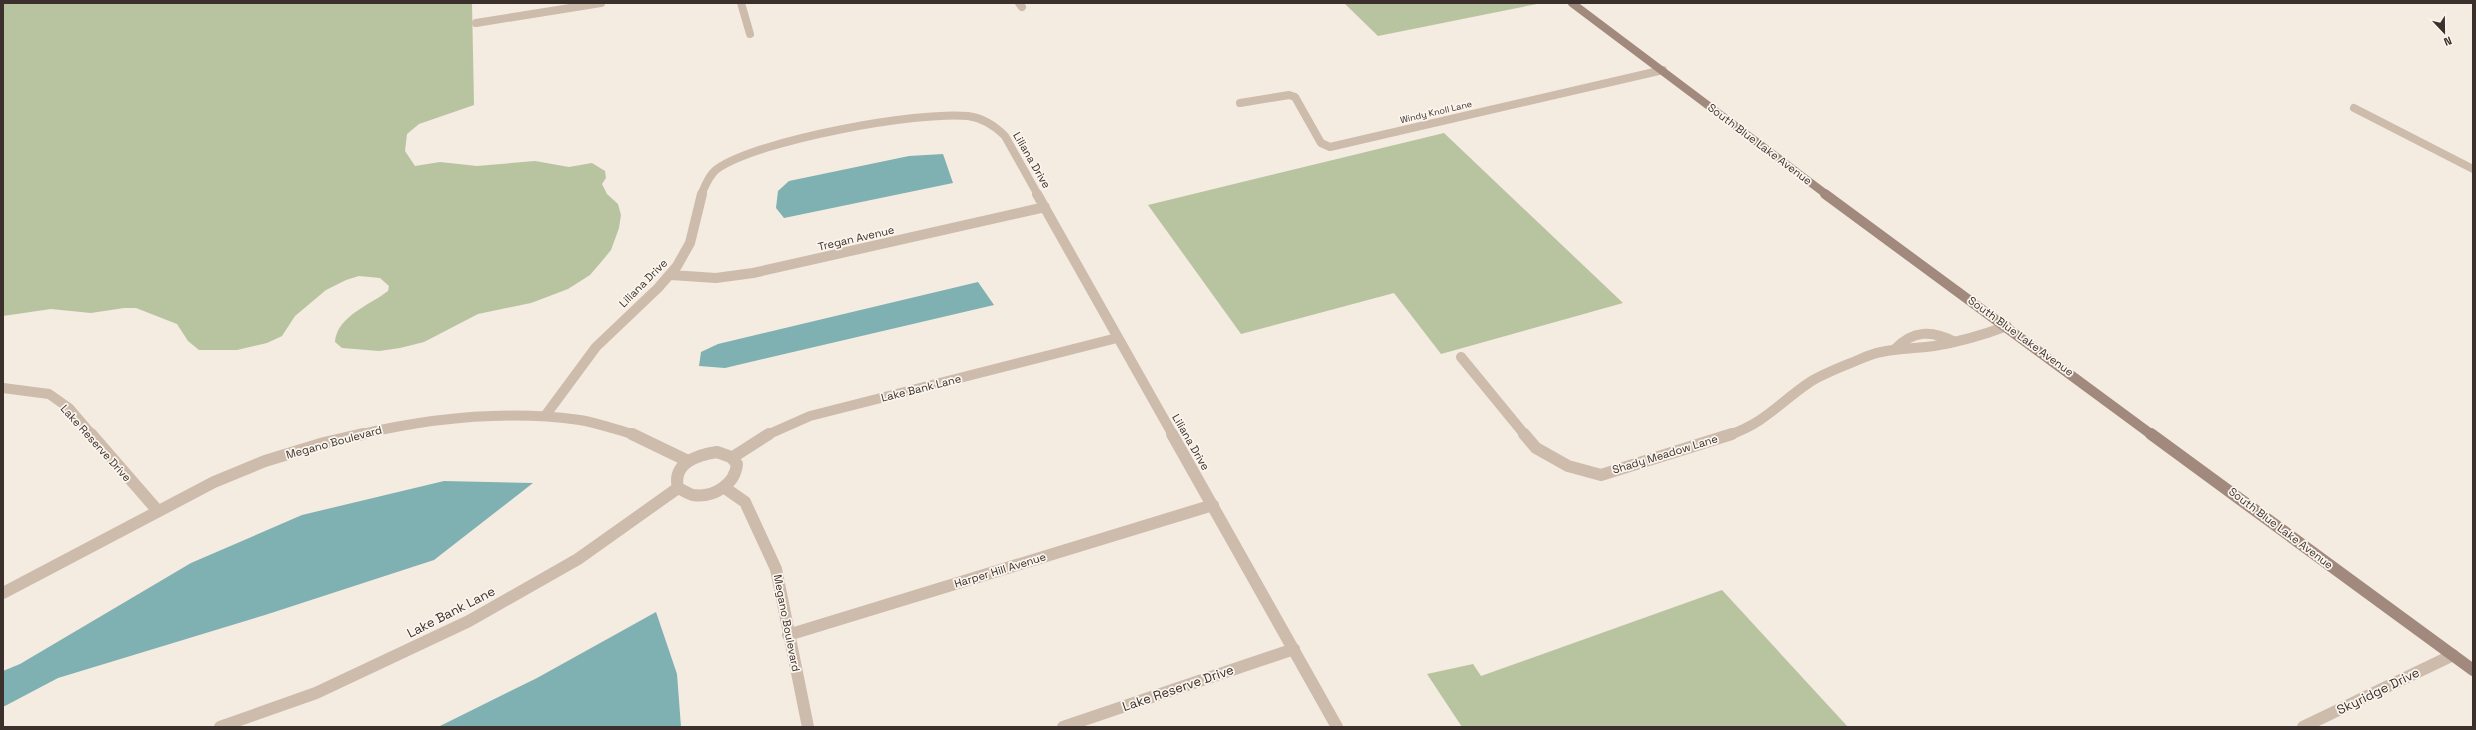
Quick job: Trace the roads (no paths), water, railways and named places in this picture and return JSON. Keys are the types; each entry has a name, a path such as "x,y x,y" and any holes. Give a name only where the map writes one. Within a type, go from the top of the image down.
{"main road":[{"name":"South Blue Lake Avenue","path":"1572,3 1663,70 1884,238 2007,326 2472,670"}],"street":[{"path":"476,23 601,3"},
{"path":"741,3 750,34"},
{"name":"Windy Knoll Lane","path":"1240,103 1289,95 1295,98 1321,143 1330,147 1663,70"},
{"path":"2354,108 2473,169"},
{"name":"Liliana Drive","path":"546,416 586,359 604,338 671,275 685,254 694,233 703,186 716,169 734,158 772,145 917,116 944,114 968,116 980,119 996,126 1005,136 1337,727"},
{"name":"Tregan Avenue","path":"671,275 716,278 753,273 1045,207"},
{"name":"Shady Meadow Lane","path":"1461,357 1536,448 1568,466 1600,475 1743,430 1771,414 1810,382 1867,356 1895,349 1970,339 2007,326"},
{"name":"Shady Meadow Lane","path":"1895,349 1905,339 1922,332 1937,334 1955,342"},
{"name":"Lake Bank Lane","path":"733,457 771,432 810,416 1118,338"},
{"name":"Lake Reserve Drive","path":"3,388 49,394 69,408 157,510"},
{"name":"Megano Boulevard","path":"3,593 157,510 216,482 291,452 390,426 448,418 546,416 586,421 636,435 674,451 688,461"},
{"path":"712,453 726,453 733,457 739,468 738,474 725,488 710,494 694,495 678,488 676,475 688,461 712,453"},
{"name":"Lake Bank Lane","path":"220,727 316,693 462,625 578,559 678,488"},
{"name":"Megano Boulevard","path":"725,488 745,502 776,569 788,635 808,727"},
{"name":"Harper Hill Avenue","path":"788,635 1213,505"},
{"name":"Lake Reserve Drive","path":"1063,727 1294,650"},
{"name":"Skyridge Drive","path":"2303,727 2453,655"}],"water":[{"path":"943,154 953,183 784,218 776,208 778,191 789,181 909,156"},
{"path":"978,282 994,305 725,368 699,366 701,352 718,344"},
{"path":"444,481 533,483 434,560 265,615 58,678 3,707 3,671 20,664 191,563 302,515"},
{"path":"656,612 677,674 681,727 438,727 537,678"}]}
